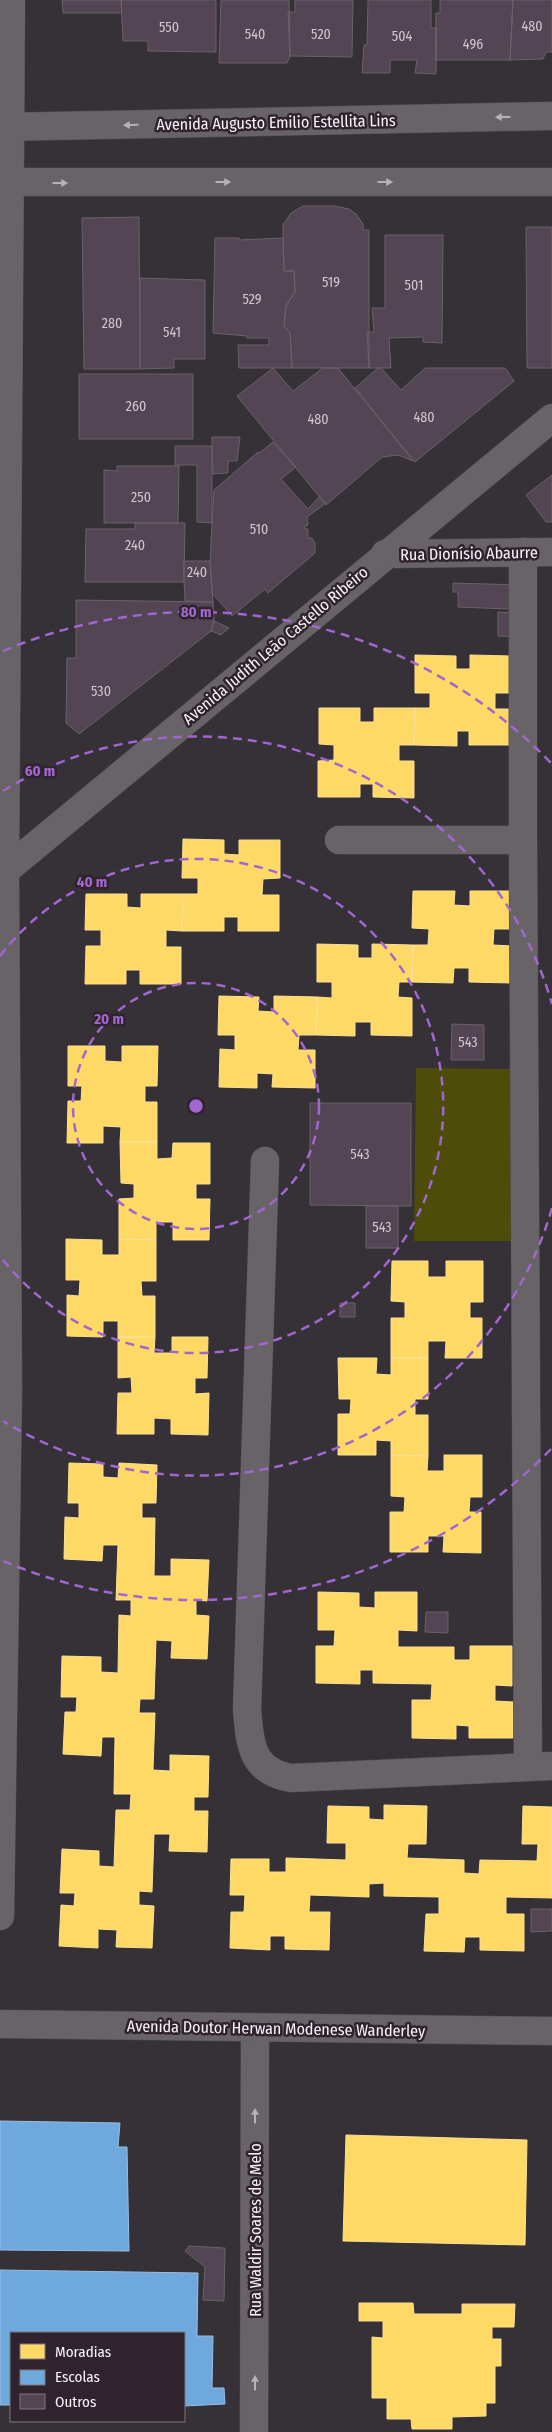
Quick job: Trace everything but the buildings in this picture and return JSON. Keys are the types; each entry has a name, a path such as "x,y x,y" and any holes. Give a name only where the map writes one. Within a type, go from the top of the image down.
{"street":[{"path":"0,1916 8,1392 2,873 5,127 11,0"},
{"name":"Avenida Augusto Emilio Estellita Lins","path":"5,127 552,116"},
{"path":"6,182 552,182"},
{"name":"Avenida Judith Leão Castello Ribeiro","path":"2,873 385,554 552,418"},
{"path":"265,1161 247,1708 253,1750 266,1770 291,1778 540,1766 523,840 523,552"},
{"name":"Rua Dionísio Abaurre","path":"385,554 552,552"},
{"path":"339,840 523,840"},
{"name":"Avenida Doutor Herwan Modenese Wanderley","path":"0,2024 552,2031"},
{"name":"Rua Waldir Soares de Melo","path":"254,2432 255,2028"}],"shaded area":[{"path":"416,1068 515,1069 513,1241 414,1241"}]}
